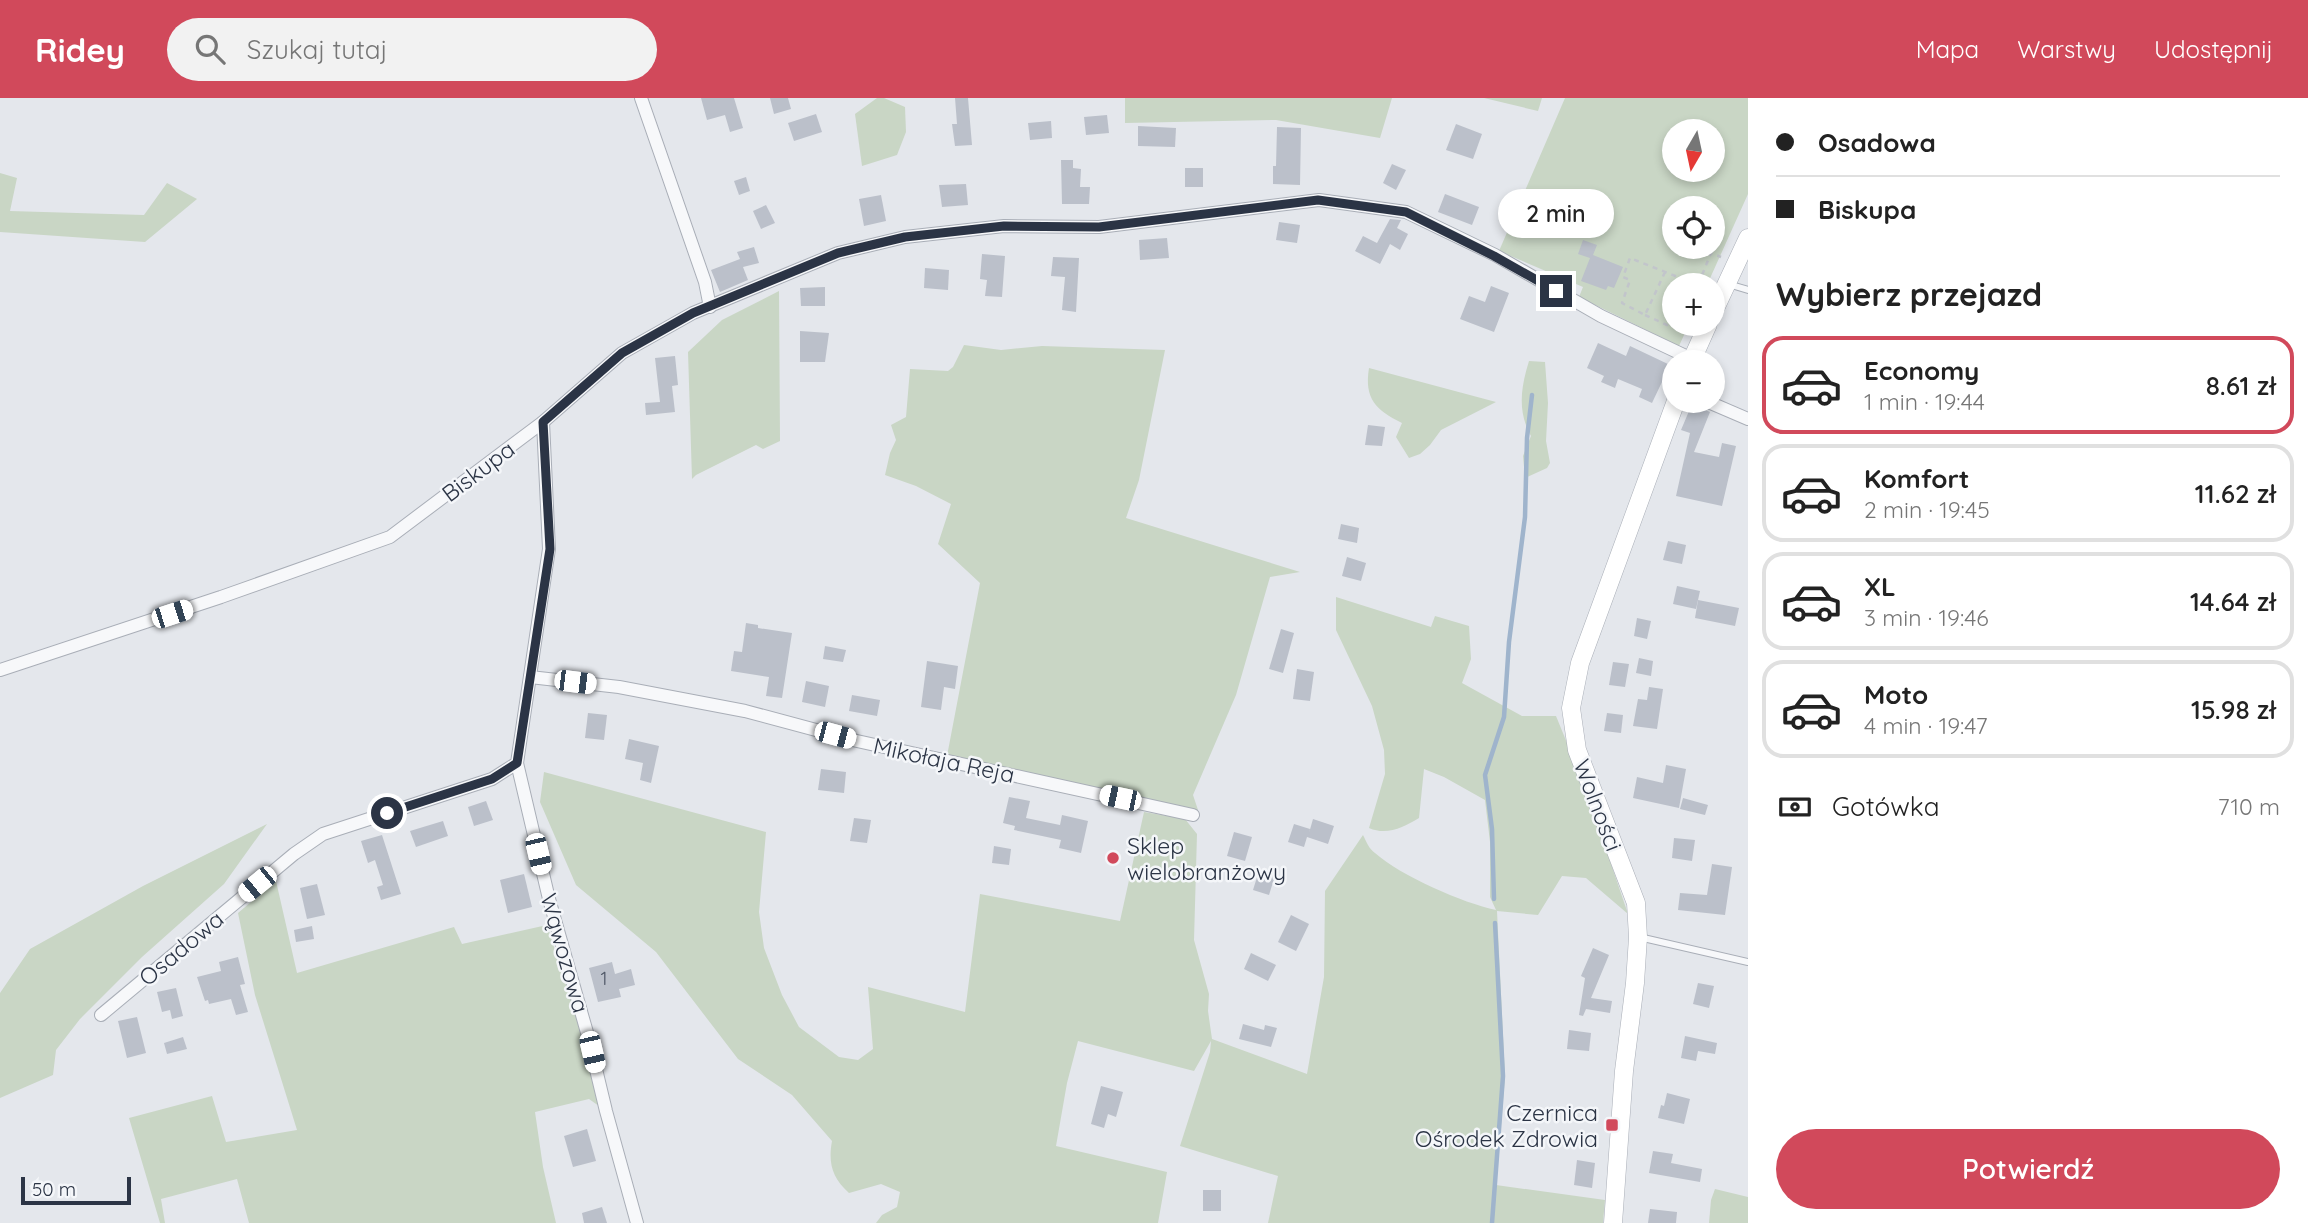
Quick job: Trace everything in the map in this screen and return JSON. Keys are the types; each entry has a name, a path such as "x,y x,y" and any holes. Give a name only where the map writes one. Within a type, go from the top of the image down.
{"street":[{"path":"641,98 705,282 710,307"},
{"name":"Biskupa","path":"0,670 221,597 390,537 543,422 622,353 693,313 838,253 905,237 1004,226 1099,227 1318,200 1406,212 1670,350"},
{"path":"1725,288 1748,238"},
{"path":"1725,409 1748,419"},
{"name":"Wolności","path":"1612,1223 1624,1071 1635,983 1638,937 1636,903 1577,750 1571,708 1580,663 1672,413"},
{"path":"517,763 550,549 543,422"},
{"name":"Mikołaja Reja","path":"530,677 619,687 745,711 857,741 1193,815"},
{"name":"Osadowa","path":"101,1015 294,854 323,834 492,779 517,763"},
{"name":"Wąwozowa","path":"517,763 548,899 637,1223"}],"lane":[{"path":"1727,284 1748,290"},
{"path":"1638,937 1748,962"}],"path":[{"path":"1662,323 1622,303 1630,280 1623,277 1630,258 1698,285 1711,253 1727,260"},
{"path":"1645,315 1665,272"}],"green space":[{"path":"877,98 884,98 905,107 906,132 897,155 862,166 855,114"},
{"path":"1125,98 1392,98 1380,138 1276,120 1125,123"},
{"path":"1484,98 1542,98 1538,111"},
{"path":"1565,98 1748,98 1748,194 1725,245 1725,196 1662,196 1662,259 1719,259 1712,273 1662,273 1662,336 1684,336 1679,346 1579,297 1583,287 1499,251"},
{"path":"0,173 17,178 10,211 144,215 167,183 197,199 145,242 0,232"},
{"path":"779,291 780,441 763,449 756,445 692,479 688,352 722,320"},
{"path":"964,345 1001,350 1042,346 1165,350 1139,480 1126,518 1300,572 1270,577 1236,695 1193,795 1198,810 947,756 980,583 938,544 951,504 916,486 885,475 896,440 891,425 906,417 910,369 948,371 953,367"},
{"path":"1529,361 1545,362 1548,403 1546,441 1550,463 1547,468 1525,478 1523,456 1531,436 1524,417 1522,399"},
{"path":"1369,368 1496,402 1441,430 1420,454 1409,458 1396,437 1402,423 1379,408 1370,396"},
{"path":"1336,597 1431,627 1435,616 1469,626 1471,659 1462,683 1522,716 1556,716 1585,787 1628,914 1586,878 1562,876 1538,915 1497,911 1505,1077 1496,1185 1605,1200 1603,1223 1268,1223 1278,1176 1180,1146 1210,1052 1211,1041 1194,1071 1078,1041 1067,1083 1056,1146 1167,1172 1158,1223 876,1223 882,1215 897,1207 900,1192 881,1184 849,1193 843,1187 833,1170 832,1141 792,1095 738,1059 656,952 576,885 540,802 544,772 766,832 759,912 764,948 782,995 799,1027 839,1057 858,1060 873,1049 868,987 965,1012 980,894 1120,921 1144,812 1185,819 1197,834 1194,940 1209,994 1208,1011 1212,1039 1307,1074 1324,977 1325,891 1363,835 1373,851 1400,871 1450,895 1496,910 1490,897 1490,842 1485,800 1424,769 1419,818 1389,831 1369,828 1385,774 1384,750 1372,706 1336,630"},
{"path":"267,824 224,884 142,957 80,1019 56,1050 53,1075 0,1098 0,993 30,949 143,886"},
{"path":"276,881 297,973 454,927 462,944 547,925 606,1111 589,1099 535,1112 543,1167 556,1223 249,1223 237,1179 161,1199 165,1223 160,1223 129,1118 212,1096 226,1142 297,1130 255,995 238,913"},
{"path":"1715,1189 1748,1197 1748,1223 1709,1223"}],"building":[{"path":"701,98 734,98 743,128 730,132 725,115 707,120"},
{"path":"770,98 788,98 791,109 774,114"},
{"path":"955,98 968,98 972,145 955,146 952,124 957,124"},
{"path":"816,114 822,132 794,141 788,123"},
{"path":"1107,115 1109,133 1086,135 1084,117"},
{"path":"1051,121 1052,138 1030,140 1028,123"},
{"path":"1456,124 1482,134 1473,159 1446,150"},
{"path":"1138,126 1176,128 1175,147 1138,146"},
{"path":"1277,127 1301,128 1300,185 1273,184"},
{"path":"1061,160 1073,160 1073,168 1081,169 1080,187 1090,187 1089,204 1062,204"},
{"path":"1392,164 1406,170 1396,190 1383,183"},
{"path":"1185,168 1203,168 1203,187 1185,187"},
{"path":"746,177 750,191 739,195 734,181"},
{"path":"966,184 968,205 942,207 939,185"},
{"path":"1445,194 1479,207 1472,225 1438,212"},
{"path":"881,195 886,221 864,226 859,199"},
{"path":"766,205 775,223 761,229 753,211"},
{"path":"1390,219 1401,220 1397,228 1408,234 1400,250 1390,244 1380,264 1355,251 1363,236 1377,243"},
{"path":"1279,222 1300,225 1297,243 1276,240"},
{"path":"1167,238 1169,258 1140,260 1139,240"},
{"path":"1583,240 1597,245 1593,255 1623,267 1614,288 1608,286 1606,290 1581,281 1590,258 1578,254"},
{"path":"754,247 759,263 743,267 748,280 720,292 711,270 740,259 737,252"},
{"path":"982,254 1005,256 1002,297 985,296 987,280 980,279"},
{"path":"1053,257 1079,258 1076,312 1062,310 1065,277 1051,276"},
{"path":"925,268 949,270 948,290 924,288"},
{"path":"1491,286 1509,293 1494,332 1460,319 1469,296 1485,302"},
{"path":"825,287 825,306 801,306 800,288"},
{"path":"800,331 829,333 825,362 800,362"},
{"path":"1598,343 1626,356 1630,346 1662,361 1662,382 1652,403 1639,397 1642,389 1618,379 1615,388 1601,382 1604,376 1587,368"},
{"path":"675,356 678,385 672,386 675,412 646,415 645,403 660,402 655,358"},
{"path":"1688,413 1710,413 1694,452 1719,457 1722,443 1736,446 1722,506 1676,496 1690,433 1681,430"},
{"path":"1368,425 1385,427 1382,446 1365,445"},
{"path":"1341,524 1359,528 1357,543 1338,539"},
{"path":"1668,541 1686,545 1682,564 1663,560"},
{"path":"1347,557 1366,563 1361,581 1342,576"},
{"path":"1677,586 1700,591 1696,609 1673,604"},
{"path":"1698,600 1739,608 1735,626 1695,618"},
{"path":"1637,618 1651,621 1647,639 1634,636"},
{"path":"746,623 758,625 758,628 792,633 782,698 766,696 769,677 731,671 734,651 742,652"},
{"path":"1281,629 1294,633 1283,673 1269,669"},
{"path":"825,646 846,650 843,662 823,659"},
{"path":"1639,658 1653,661 1651,676 1636,673"},
{"path":"927,661 958,666 955,689 944,687 941,710 921,707"},
{"path":"1613,662 1629,664 1625,687 1609,685"},
{"path":"1297,669 1314,672 1310,701 1293,699"},
{"path":"806,681 829,686 825,707 802,702"},
{"path":"1649,687 1663,689 1657,729 1633,726 1638,699 1647,700"},
{"path":"852,695 880,700 877,716 849,711"},
{"path":"588,713 607,715 604,740 585,738"},
{"path":"1607,713 1623,715 1621,733 1604,731"},
{"path":"629,739 659,746 651,783 640,780 643,763 625,759"},
{"path":"1666,765 1686,769 1679,808 1633,798 1637,777 1663,783"},
{"path":"821,769 846,772 844,793 818,790"},
{"path":"1009,797 1030,801 1026,818 1060,825 1062,815 1088,821 1081,853 1059,848 1061,840 1014,830 1015,826 1003,823"},
{"path":"1683,798 1708,805 1705,815 1680,809"},
{"path":"486,801 493,820 474,826 468,807"},
{"path":"854,818 871,820 867,843 850,841"},
{"path":"1313,819 1334,826 1328,844 1307,837 1304,847 1288,842 1294,824 1310,829 1309,833"},
{"path":"443,821 448,836 416,847 410,831"},
{"path":"1234,832 1252,837 1245,861 1227,856"},
{"path":"382,835 401,894 381,900 377,887 383,885 375,860 368,863 361,841"},
{"path":"1674,838 1695,840 1692,861 1672,858"},
{"path":"994,846 1011,849 1009,865 992,863"},
{"path":"1712,864 1732,867 1725,915 1678,910 1680,893 1707,895"},
{"path":"1259,871 1275,876 1269,895 1253,890"},
{"path":"524,874 532,907 508,913 500,880"},
{"path":"317,884 325,915 307,919 300,888"},
{"path":"1291,915 1309,924 1296,951 1278,942"},
{"path":"312,926 314,939 296,942 294,930"},
{"path":"1593,948 1609,955 1591,998 1612,1001 1610,1013 1586,1009 1583,1016 1579,1015 1585,978 1581,976"},
{"path":"1251,953 1276,965 1268,981 1244,969"},
{"path":"238,957 245,984 240,985 248,1012 236,1015 231,999 209,1004 208,1000 205,1001 197,977 221,971 219,962"},
{"path":"612,962 615,974 631,969 635,985 619,989 621,997 598,1002 589,968"},
{"path":"1698,983 1714,986 1709,1008 1693,1004"},
{"path":"176,988 183,1016 172,1019 170,1010 162,1012 157,992"},
{"path":"137,1017 146,1053 127,1058 118,1021"},
{"path":"1243,1024 1264,1030 1265,1025 1277,1028 1271,1047 1239,1039"},
{"path":"1569,1030 1591,1033 1589,1051 1567,1049"},
{"path":"1685,1036 1717,1043 1715,1054 1698,1051 1696,1061 1681,1058"},
{"path":"183,1037 187,1049 167,1054 164,1043"},
{"path":"1101,1086 1123,1092 1116,1117 1108,1114 1104,1128 1091,1124"},
{"path":"1667,1093 1690,1099 1684,1124 1658,1118"},
{"path":"587,1129 596,1161 573,1167 564,1136"},
{"path":"1653,1151 1673,1154 1671,1163 1702,1169 1700,1182 1649,1173"},
{"path":"1577,1160 1595,1163 1592,1188 1574,1185"},
{"path":"1203,1190 1221,1190 1221,1211 1203,1211"},
{"path":"602,1207 607,1223 584,1223 582,1213"},
{"path":"1650,1209 1677,1212 1676,1223 1648,1223"}],"waterway":[{"path":"1494,899 1492,829 1485,775 1504,717 1509,642 1525,517 1527,438 1532,395"},
{"path":"1492,1223 1503,1076 1495,923"}],"place":[{"name":"Sklep wielobranżowy","path":"1113,858"},
{"name":"Czernica Ośrodek Zdrowia","path":"1612,1125"}],"route":[{"path":"387,813 492,779 517,763 550,549 543,422 622,353 693,313 838,253 905,237 1004,226 1099,227 1318,200 1406,212 1556,291"}]}
